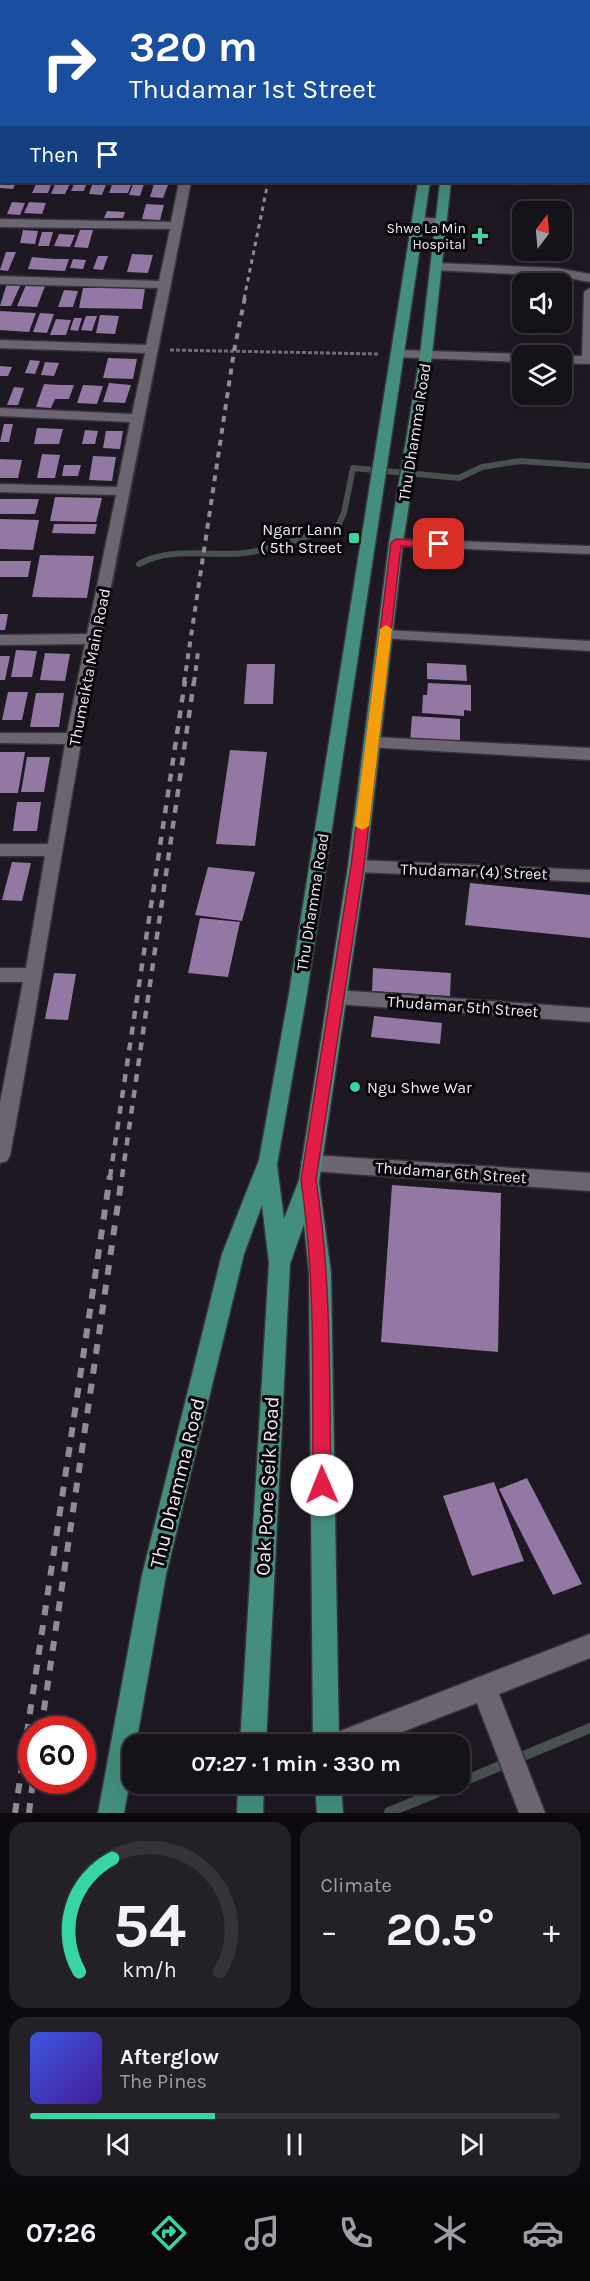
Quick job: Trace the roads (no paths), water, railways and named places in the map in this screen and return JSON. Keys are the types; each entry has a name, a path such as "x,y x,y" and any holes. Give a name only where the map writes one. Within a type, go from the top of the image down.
{"main road":[{"name":"Thu Dhamma Road","path":"111,1813 154,1575 233,1254 269,1160 298,993 424,183"},
{"name":"Thu Dhamma Road","path":"291,1230 310,1171 357,866 396,543 426,355 446,183"},
{"name":"Thu Dhamma Road","path":"269,1160 279,1264"},
{"name":"Thu Dhamma Road","path":"310,1171 320,1273 326,1734"},
{"name":"Oak Pone Seik Road","path":"254,1734 279,1264 291,1230"},
{"path":"250,1813 251,1794"},
{"path":"329,1794 330,1813"}],"street":[{"name":"Thumeikta Main Road","path":"0,1155 3,1123 34,975 74,739 185,183"},
{"path":"418,220 441,222"},
{"path":"0,223 177,226"},
{"path":"436,267 557,272 590,278"},
{"path":"0,280 166,285"},
{"path":"572,359 589,360 590,292"},
{"path":"0,344 152,349"},
{"path":"398,354 512,358"},
{"path":"0,412 138,418"},
{"path":"0,488 124,491"},
{"path":"396,543 590,550"},
{"path":"386,635 590,646"},
{"path":"0,640 94,639"},
{"path":"0,738 74,739"},
{"path":"372,743 590,754"},
{"path":"0,849 54,850"},
{"name":"Thudamar (4) Street","path":"357,866 590,876"},
{"path":"0,975 34,975"},
{"name":"Thudamar 5th Street","path":"336,997 590,1015"},
{"name":"Thudamar 6th Street","path":"310,1171 590,1182"},
{"path":"364,1734 590,1646"},
{"path":"484,1687 532,1813"}],"waterway":[{"path":"139,564 165,555 231,554 256,551 338,526 344,513 353,468 459,478 482,467 520,461 590,466"},
{"path":"470,1778 590,1728"},
{"path":"389,1812 433,1794"}],"railway":[{"path":"244,299 268,183"},
{"path":"184,683 234,351 245,297"},
{"path":"194,683 198,652"},
{"path":"110,1177 185,681"},
{"path":"122,1177 194,681"},
{"path":"15,1813 110,1176"},
{"path":"43,1716 122,1176"},
{"path":"29,1813 31,1794"}],"place":[{"name":"Shwe La Min Hospital","path":"480,236"},
{"name":"Ngarr Lann ( 5th Street","path":"354,538"},
{"name":"Ngu Shwe War","path":"355,1087"}]}
